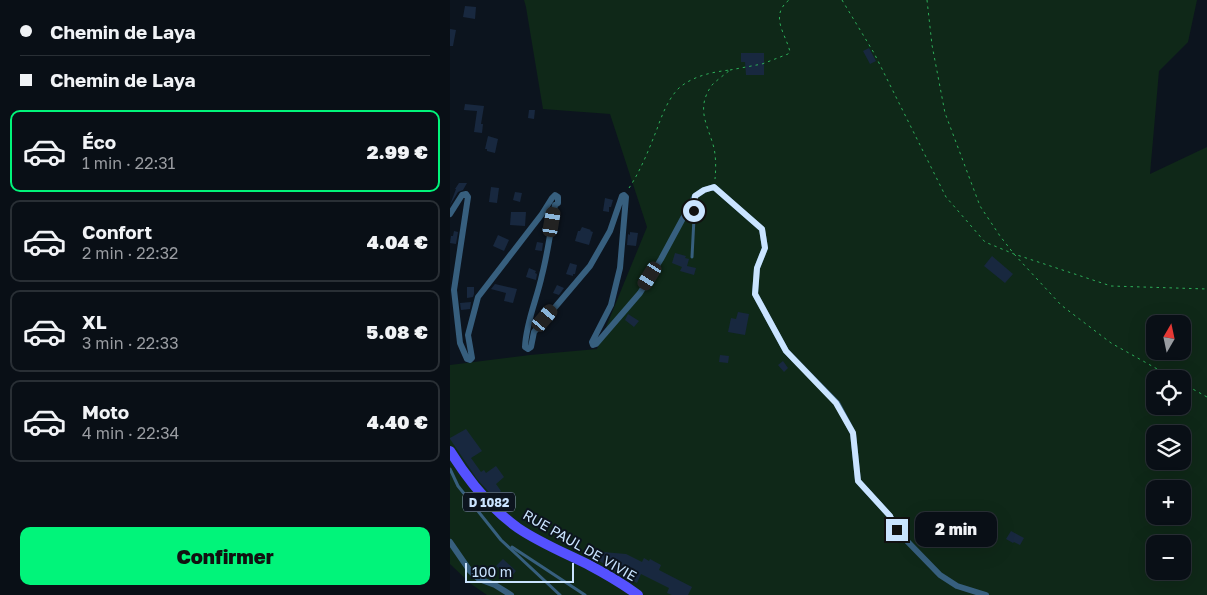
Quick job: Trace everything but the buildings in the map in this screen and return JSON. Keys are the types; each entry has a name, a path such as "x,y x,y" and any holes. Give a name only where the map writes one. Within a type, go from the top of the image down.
{"main road":[{"name":"RUE PAUL DE VIVIE","path":"450,453 480,493 518,528 611,577 638,595"}],"street":[{"path":"624,195 626,197 620,268 611,304 592,342 593,345 596,344 640,292 661,259 695,196 704,190 714,187 762,229 765,248 757,268 755,294 786,351 836,403 853,433 858,481 890,516 897,530 940,575 957,586 986,595"},
{"path":"450,214 462,195 466,194 468,197 454,290 460,343 467,359 470,360 472,358 468,335 478,298 552,198 555,195 558,197 558,203 555,205 542,275 525,336 525,348 528,350 531,347 534,332 590,266 610,231 621,197 624,195"},
{"path":"450,542 470,571 479,579 495,585 511,595"}],"lane":[{"path":"692,257 695,196"},
{"path":"450,469 458,486 501,540 560,595"},
{"path":"507,545 585,595"}],"path":[{"path":"624,195 635,179 665,107 680,87 710,73 762,64 790,52 782,32 780,17 782,8 789,0"},
{"path":"842,0 874,53 946,197 985,242 1014,254 1111,286 1207,289"},
{"path":"927,0 932,45 945,113 980,206 1014,254 1061,305 1111,343 1158,370"},
{"path":"714,187 715,158 704,120 704,104 706,95 713,84 730,70"},
{"path":"1191,388 1207,397"}],"green space":[{"path":"524,0 1197,0 1188,42 1159,71 1150,174 1207,147 1207,595 487,595 471,584 450,564 450,365 597,349 647,227 610,114 543,109"}],"route":[{"path":"694,211 695,196 704,190 714,187 762,229 765,248 757,268 755,294 786,351 836,403 853,433 858,481 890,516 897,530"}]}
